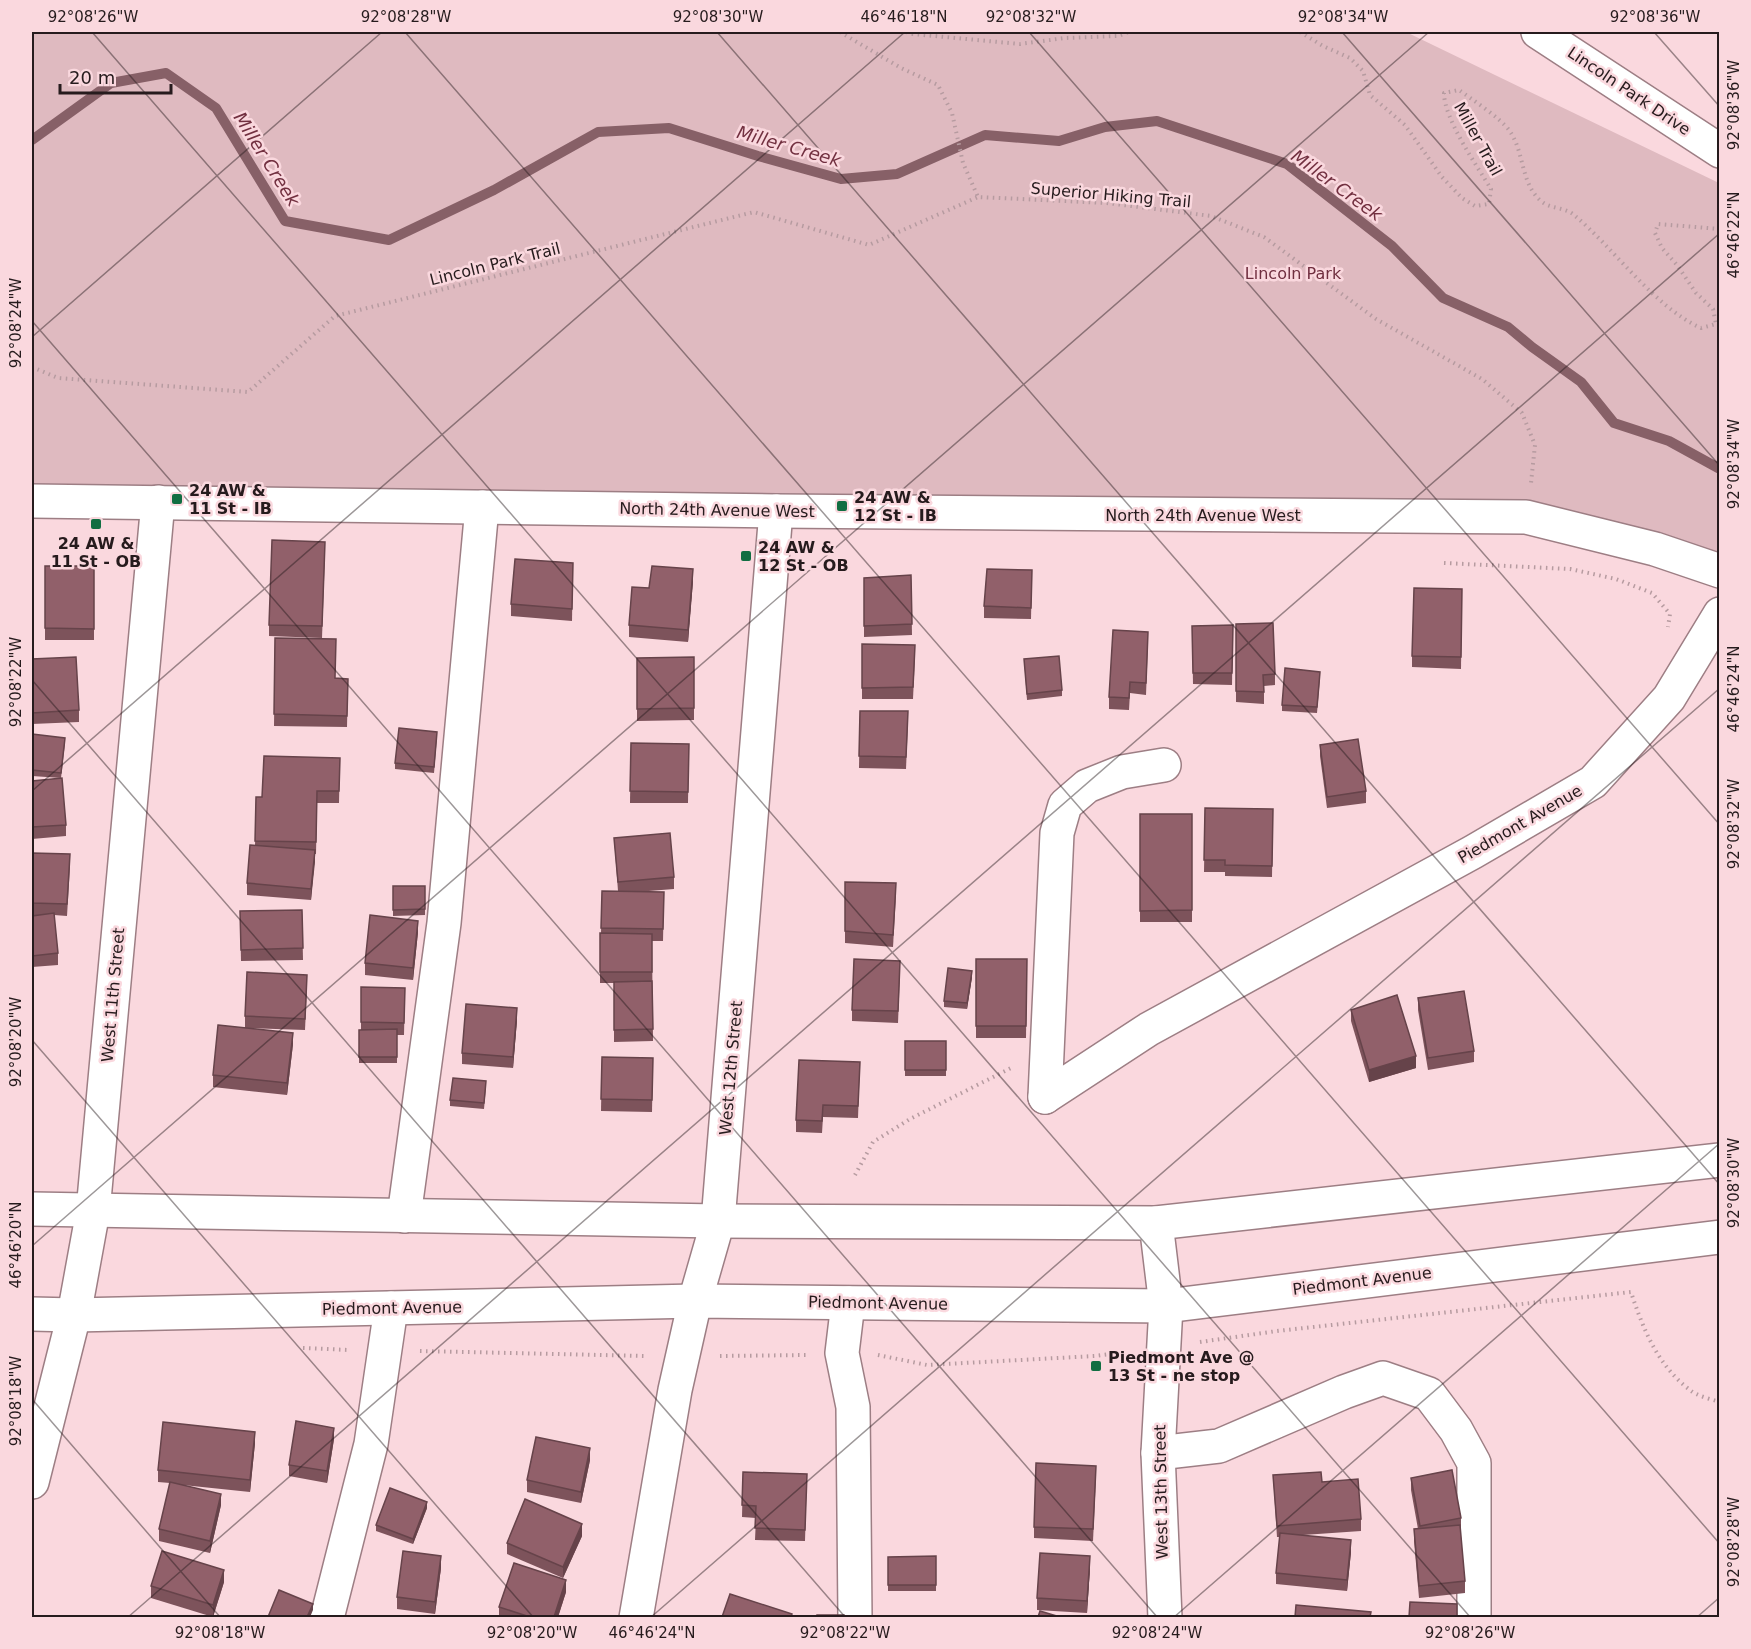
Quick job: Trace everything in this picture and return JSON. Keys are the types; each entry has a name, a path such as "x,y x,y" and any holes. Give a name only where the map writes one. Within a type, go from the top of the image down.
{"main road":[{"name":"Lincoln Park Drive","path":"1538,32 1719,152"},
{"name":"North 24th Avenue West","path":"32,501 1526,518 1655,549 1719,571"},
{"name":"West 11th Street","path":"32,1482 74,1315 93,1211 158,502"},
{"path":"404,1216 444,923 482,507"},
{"name":"West 12th Street","path":"636,1617 675,1390 695,1301 718,1221 776,511"},
{"name":"Piedmont Avenue","path":"1047,1050 1045,1097 1149,1029 1473,852 1593,782 1669,698 1719,614"},
{"path":"1047,1050 1057,833 1065,805 1087,786 1096,782 1122,772 1164,765"},
{"path":"32,1209 718,1221 1156,1222 1719,1160"},
{"name":"West 13th Street","path":"1156,1222 1166,1306 1158,1453 1165,1617"},
{"name":"Piedmont Avenue","path":"32,1314 74,1315 695,1301 1166,1306 1719,1237"},
{"path":"848,1303 842,1353 853,1407 855,1617"},
{"path":"327,1617 371,1444 391,1308"},
{"path":"1158,1453 1219,1446 1344,1392 1383,1378 1429,1394 1456,1430 1474,1463 1474,1617"}],"path":[{"path":"840,32 901,68 938,86 952,113 963,162 978,197"},
{"path":"906,32 1020,44 1065,38 1118,36 1130,32"},
{"name":"Miller Trail","path":"1299,32 1350,58 1363,71 1370,95 1405,125 1442,177 1462,198 1475,206 1489,204 1491,189 1444,105 1444,93 1459,90 1469,97 1509,130 1521,156 1526,181 1542,202 1569,210 1591,229 1638,279 1689,323 1701,328 1716,324 1713,309 1696,293 1662,248 1654,233 1658,224 1719,229"},
{"name":"Lincoln Park Trail","path":"32,367 58,378 248,392 335,316 754,212 869,245 978,197"},
{"name":"Superior Hiking Trail","path":"978,197 1107,203 1211,216 1264,237 1376,319 1482,379 1522,413 1535,445 1526,518"},
{"path":"1444,563 1570,569 1616,579 1652,593 1670,614 1667,633"},
{"path":"855,1175 873,1142 910,1119 1047,1050"},
{"path":"1640,1321 1660,1360 1690,1391 1719,1402"}],"green space":[{"name":"Lincoln Park","path":"32,32 1406,32 1719,183 1719,565 1526,517 32,501"}],"building":[{"path":"272,540 325,542 322,626 269,625"},
{"path":"515,559 573,563 572,609 511,604"},
{"path":"45,566 94,566 94,629 45,628"},
{"path":"652,566 693,569 688,630 629,625 632,587 649,588"},
{"path":"987,569 1032,570 1031,608 984,606"},
{"path":"911,575 912,624 864,626 864,578"},
{"path":"1414,588 1462,589 1461,657 1412,656"},
{"path":"1273,623 1275,674 1263,675 1264,692 1236,691 1236,624"},
{"path":"1233,625 1232,673 1193,673 1192,626"},
{"path":"1113,630 1148,632 1146,683 1130,682 1129,698 1109,697"},
{"path":"275,638 336,639 335,678 348,679 347,716 274,714"},
{"path":"862,644 915,645 913,687 862,688"},
{"path":"1059,656 1062,690 1027,694 1024,659"},
{"path":"76,657 79,710 32,713 32,659"},
{"path":"694,657 694,708 637,709 637,658"},
{"path":"1285,668 1320,672 1317,707 1282,705"},
{"path":"860,711 908,711 906,757 859,756"},
{"path":"399,728 437,732 434,767 395,763"},
{"path":"32,734 65,738 61,773 32,770"},
{"path":"1358,739 1366,791 1327,797 1320,745"},
{"path":"631,743 689,744 688,792 630,791"},
{"path":"264,756 340,758 339,791 317,791 316,842 255,841 256,797 262,797"},
{"path":"62,778 66,825 32,827 32,781"},
{"path":"1205,808 1273,809 1272,866 1225,865 1225,860 1204,860"},
{"path":"1140,814 1192,814 1192,910 1140,911"},
{"path":"670,833 674,877 618,882 614,838"},
{"path":"250,845 315,850 311,889 247,883"},
{"path":"32,853 70,854 67,904 32,903"},
{"path":"845,882 896,883 893,935 845,931"},
{"path":"393,886 425,886 425,909 393,910"},
{"path":"602,891 664,892 663,929 601,928"},
{"path":"302,910 303,948 241,950 240,911"},
{"path":"54,913 58,953 32,956 32,916"},
{"path":"370,915 418,921 413,968 365,963"},
{"path":"600,933 652,934 652,972 600,972"},
{"path":"854,959 900,961 898,1011 852,1010"},
{"path":"976,959 1027,959 1026,1026 976,1026"},
{"path":"948,968 972,971 967,1003 944,1001"},
{"path":"247,972 307,975 305,1019 245,1016"},
{"path":"652,981 653,1029 614,1030 614,982"},
{"path":"361,987 405,988 404,1023 361,1022"},
{"path":"1464,991 1474,1051 1428,1058 1418,998"},
{"path":"1397,995 1416,1056 1369,1070 1351,1010"},
{"path":"466,1004 517,1008 513,1057 462,1053"},
{"path":"218,1025 293,1033 287,1083 213,1075"},
{"path":"397,1029 397,1057 359,1057 359,1030"},
{"path":"905,1041 946,1041 946,1070 905,1070"},
{"path":"602,1057 653,1058 652,1100 601,1099"},
{"path":"799,1060 860,1062 858,1106 823,1105 822,1121 796,1120"},
{"path":"453,1078 486,1081 484,1103 450,1100"},
{"path":"296,1421 334,1428 327,1471 289,1465"},
{"path":"163,1422 255,1432 250,1480 158,1470"},
{"path":"536,1437 590,1448 581,1492 527,1480"},
{"path":"1036,1463 1096,1466 1093,1529 1034,1527"},
{"path":"1452,1470 1461,1518 1420,1526 1411,1478"},
{"path":"743,1472 807,1474 805,1530 755,1528 756,1506 742,1505"},
{"path":"1321,1472 1322,1482 1358,1479 1361,1519 1277,1526 1273,1475"},
{"path":"170,1482 221,1494 210,1541 159,1529"},
{"path":"390,1488 427,1502 413,1539 376,1525"},
{"path":"525,1499 582,1524 563,1567 507,1543"},
{"path":"1460,1525 1465,1581 1419,1586 1414,1529"},
{"path":"1280,1533 1351,1540 1347,1580 1276,1573"},
{"path":"162,1551 224,1570 213,1605 151,1586"},
{"path":"403,1551 441,1556 435,1602 397,1597"},
{"path":"1040,1553 1090,1556 1087,1601 1037,1598"},
{"path":"936,1556 936,1585 888,1585 888,1557"},
{"path":"514,1563 566,1580 554,1617 530,1617 499,1607"},
{"path":"279,1590 313,1604 307,1617 268,1617"},
{"path":"730,1594 792,1614 791,1617 722,1617"},
{"path":"1410,1602 1457,1604 1457,1617 1409,1617"},
{"path":"1296,1605 1371,1612 1370,1617 1295,1617"},
{"path":"1040,1611 1060,1617 1038,1617"},
{"path":"817,1615 844,1615 844,1617 817,1617"}],"waterway":[{"name":"Miller Creek","path":"32,140 111,83 166,73 216,108 285,221 389,240 494,190 598,132 669,128 841,179 897,174 985,135 1059,141 1105,127 1157,121 1287,164 1392,246 1443,298 1508,327 1581,382 1614,423 1669,441 1720,469"}],"place":[{"name":"24 AW & 11 St - IB","path":"177,499"},
{"name":"24 AW & 12 St - IB","path":"842,506"},
{"name":"24 AW & 11 St - OB","path":"96,524"},
{"name":"24 AW & 12 St - OB","path":"746,556"},
{"name":"Piedmont Ave @ 13 St - ne stop","path":"1096,1366"}]}
